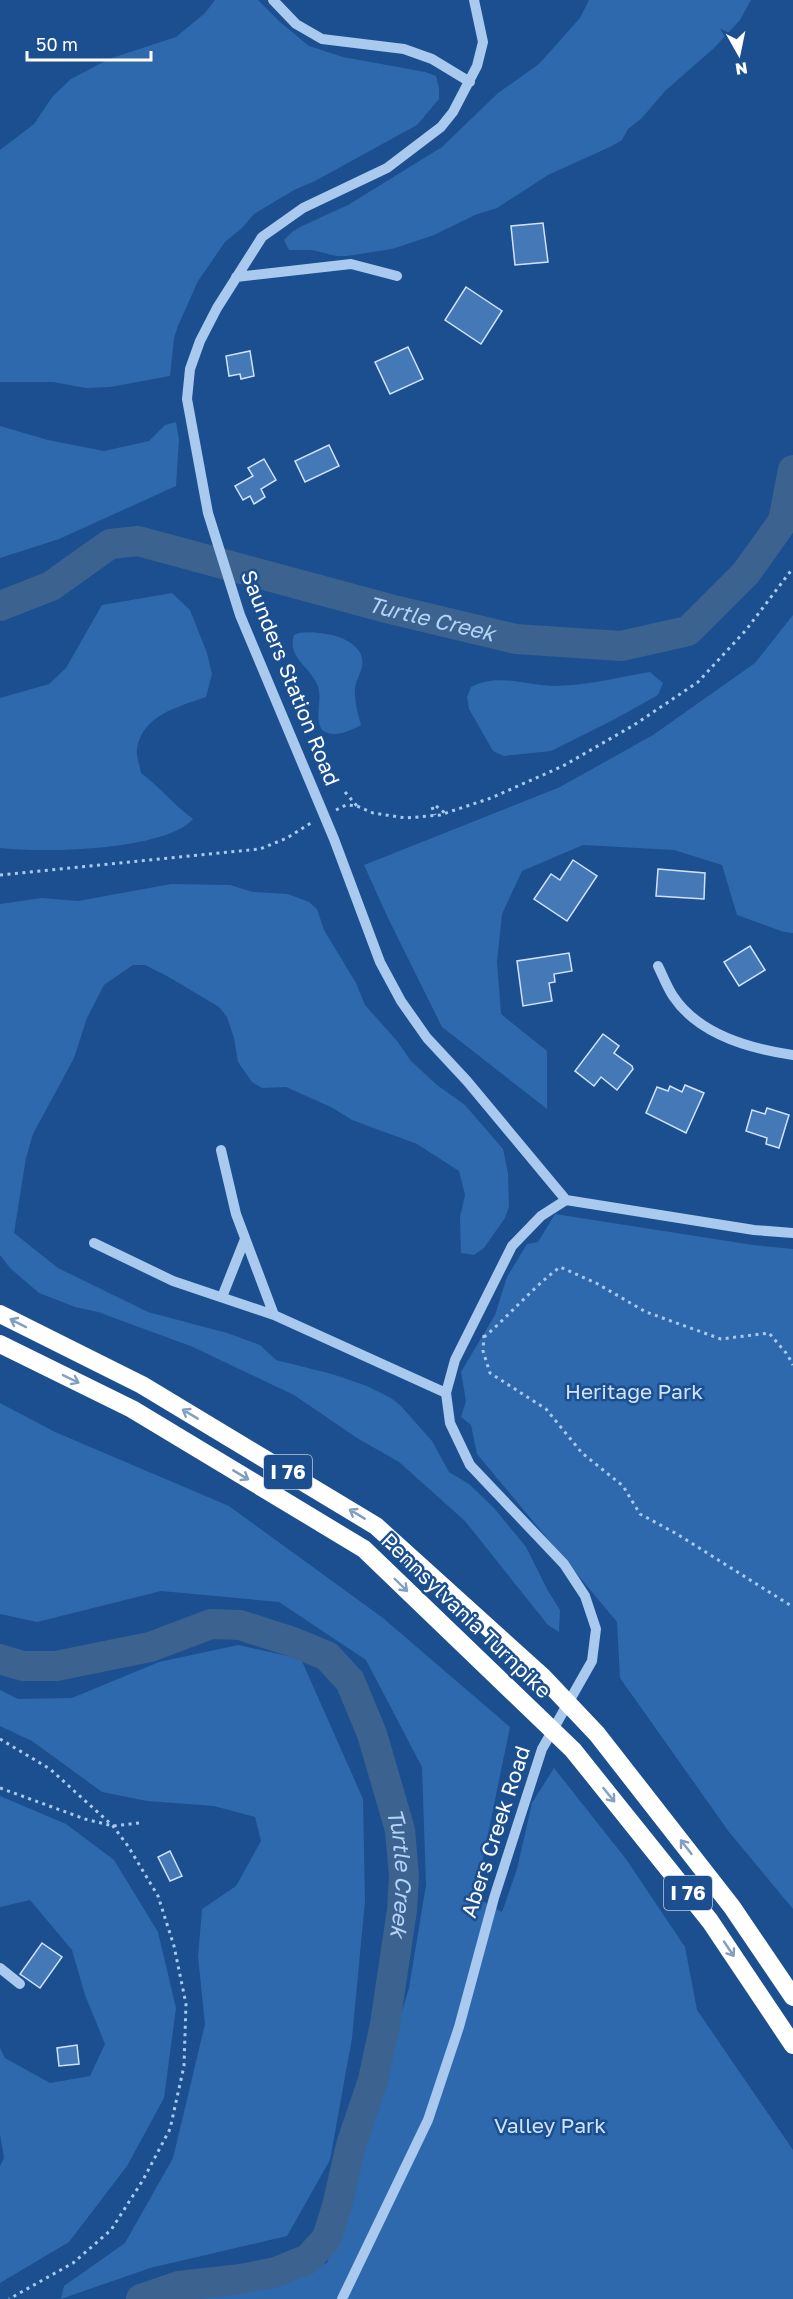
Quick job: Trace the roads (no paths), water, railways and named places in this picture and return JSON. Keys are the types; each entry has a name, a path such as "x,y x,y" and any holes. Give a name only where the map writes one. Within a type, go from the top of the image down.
{"highway":[{"name":"Pennsylvania Turnpike","path":"0,1314 142,1385 376,1526 543,1677 597,1734 732,1907 793,1997"},
{"name":"Pennsylvania Turnpike","path":"0,1344 132,1409 364,1549 573,1750 710,1921 793,2044"}],"street":[{"path":"273,0 296,24 322,39 404,49 432,59 470,82"},
{"name":"Saunders Station Road","path":"474,0 483,42 477,66 453,112 441,127 387,168 303,208 262,237 236,277 200,341 190,369 187,399 208,513 240,615 324,816 380,962 401,1001 427,1038 467,1081 566,1200"},
{"path":"236,277 351,264 398,276"},
{"path":"658,966 673,997 691,1016 716,1032 765,1051 793,1055"},
{"path":"221,1150 236,1214 274,1315"},
{"path":"566,1200 754,1230 793,1233"},
{"name":"Abers Creek Road","path":"342,2299 428,2120 459,2027 494,1899 542,1749 592,1660 596,1629 585,1596 564,1564 471,1465 450,1423 446,1393 455,1360 512,1246 541,1216 566,1200"},
{"path":"222,1297 245,1239"},
{"path":"94,1243 173,1281 274,1315 446,1393"},
{"path":"0,1968 20,1984"}],"waterway":[{"name":"Turtle Creek","path":"0,606 51,586 110,544 138,541 390,609 516,639 621,646 688,631 746,573 783,521 793,470"},
{"name":"Turtle Creek","path":"0,1659 23,1666 56,1666 150,1647 211,1624 240,1625 327,1656 350,1681 372,1734 400,1830 404,1876 402,1910 385,2024 373,2080 351,2145 327,2238 308,2259 276,2272 241,2279 179,2286 141,2299"}],"park label":[{"name":"Heritage Park","path":"634,1392"},
{"name":"Valley Park","path":"550,2126"}]}
